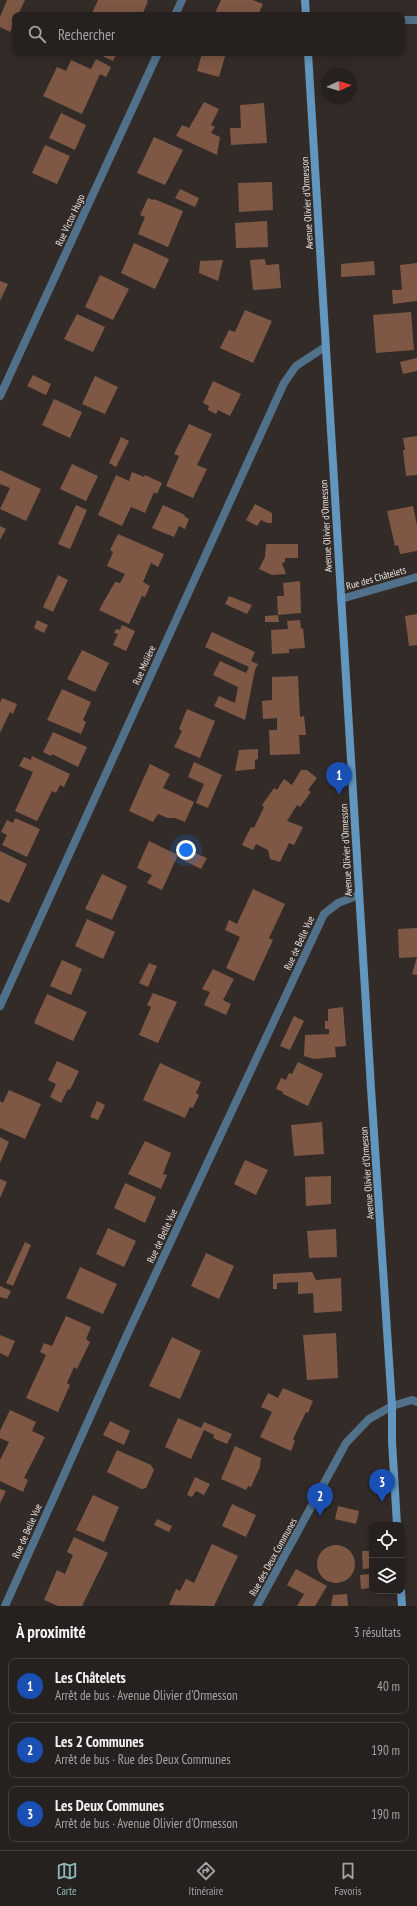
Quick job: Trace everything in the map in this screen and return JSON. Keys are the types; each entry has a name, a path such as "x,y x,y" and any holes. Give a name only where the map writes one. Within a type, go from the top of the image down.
{"main road":[{"path":"305,0 307,12"},
{"name":"Avenue Olivier d'Ormesson","path":"308,56 359,895 392,1406 392,1441 397,1522"},
{"path":"401,1594 402,1606"}],"street":[{"path":"176,12 182,0"},
{"path":"405,20 417,20"},
{"name":"Rue Victor Hugo","path":"0,396 157,56"},
{"name":"Rue Molière","path":"0,1006 284,383 296,366 326,347"},
{"name":"Rue des Châtelets","path":"341,599 417,577"},
{"name":"Rue de Belle Vue","path":"5,1606 126,1337 324,914 338,903 359,895"},
{"name":"Rue des Deux Communes","path":"256,1606 346,1443 369,1419 392,1406 412,1400 417,1402"}],"building":[{"path":"7,0 25,0 19,12 12,12 12,28 10,32 0,27 0,17"},
{"path":"98,0 148,1 143,12 92,12"},
{"path":"221,0 253,0 263,4 259,12 215,12"},
{"path":"102,56 116,56 113,61"},
{"path":"201,56 225,56 219,77 197,71"},
{"path":"96,59 111,67 106,77 100,74 82,114 43,96 57,67 66,71 71,60 91,69"},
{"path":"204,102 219,109 211,125 215,127 211,133 220,137 217,155 176,136 182,125 189,128"},
{"path":"264,103 267,143 231,145 230,128 241,128 240,105"},
{"path":"61,113 86,125 75,150 49,138"},
{"path":"154,137 183,150 165,185 137,173"},
{"path":"45,145 70,156 57,184 32,173"},
{"path":"272,182 273,210 239,212 238,183"},
{"path":"180,189 199,198 195,207 175,198"},
{"path":"148,198 183,211 168,247 138,234 145,217 140,215"},
{"path":"267,221 268,247 236,248 235,223"},
{"path":"134,243 169,259 155,289 121,273"},
{"path":"265,259 266,265 279,264 281,288 253,290 250,260"},
{"path":"223,260 218,281 199,273 200,261"},
{"path":"374,261 375,275 341,277 341,264"},
{"path":"417,263 417,301 393,304 392,290 402,290 400,265"},
{"path":"100,275 129,289 113,320 85,307"},
{"path":"0,281 8,284 0,301"},
{"path":"245,310 272,321 253,363 220,348 229,330 235,332"},
{"path":"411,312 414,350 376,353 373,315"},
{"path":"77,314 105,327 93,352 64,339"},
{"path":"417,358 417,371 403,374 400,362"},
{"path":"33,375 51,384 46,395 27,386"},
{"path":"95,376 118,387 105,414 82,404"},
{"path":"213,381 241,394 230,416 218,410 216,414 208,410 209,406 203,403"},
{"path":"54,399 82,412 70,438 42,425"},
{"path":"189,424 212,434 197,465 207,469 193,498 166,486 179,456 174,454"},
{"path":"417,436 417,475 406,476 403,438"},
{"path":"121,437 129,441 116,467 109,463"},
{"path":"72,464 98,476 86,501 60,489"},
{"path":"0,470 41,489 26,521 0,509 10,488 0,484"},
{"path":"132,472 144,477 145,475 162,483 157,494 154,492 145,513 131,507 122,526 98,515 116,475 129,481"},
{"path":"255,504 272,513 272,523 267,523 261,520 257,526 246,520"},
{"path":"76,505 87,510 70,549 58,544"},
{"path":"163,505 185,515 184,516 189,519 185,529 179,526 174,537 152,528"},
{"path":"413,506 417,525 417,551 400,554 398,545 395,546 387,511"},
{"path":"0,526 6,529 0,540"},
{"path":"118,534 164,554 158,567 151,563 143,582 150,586 145,597 142,596 129,624 99,610 115,582 120,583 125,574 107,566 113,552 110,550"},
{"path":"266,544 298,544 298,558 285,558 285,562 282,563 286,574 272,575 259,569 265,557"},
{"path":"58,575 68,580 53,612 43,607"},
{"path":"300,581 301,613 278,615 277,596 284,596 283,583"},
{"path":"229,596 252,605 247,614 225,604"},
{"path":"417,614 417,645 409,646 405,616"},
{"path":"278,615 279,622 265,622 265,616"},
{"path":"37,620 48,625 44,633 34,628"},
{"path":"300,620 301,629 303,628 305,648 289,649 289,653 272,654 271,630 288,629 287,621"},
{"path":"122,625 135,631 126,651 113,645 118,634 114,633 116,629 120,630"},
{"path":"212,632 255,652 251,661 258,664 255,670 245,720 214,706 219,696 235,703 238,687 213,675 220,661 246,673 249,667 205,647"},
{"path":"82,650 109,663 95,692 67,679"},
{"path":"298,676 300,717 304,716 306,735 299,735 300,754 270,755 269,730 277,730 277,718 263,719 262,701 272,700 272,677"},
{"path":"62,689 91,702 83,720 86,722 81,734 47,720"},
{"path":"2,698 17,704 13,714 10,712 0,733 0,703"},
{"path":"187,709 215,721 200,758 174,747 182,731 179,729"},
{"path":"53,732 87,747 78,767 52,754 51,756 43,752"},
{"path":"258,749 258,759 255,760 255,769 235,771 239,750"},
{"path":"32,756 70,774 64,787 60,785 56,793 52,791 37,821 15,811 33,772 19,766 24,757 31,760"},
{"path":"194,762 222,775 208,808 196,803 204,784 188,777"},
{"path":"150,764 170,774 163,788 194,802 185,822 158,814 153,822 129,811"},
{"path":"301,770 307,770 317,778 308,790 311,792 300,807 297,805 287,821 303,827 294,845 289,843 280,862 270,859 268,850 256,844 253,850 242,845 251,827 254,828 264,807 262,805 274,788 277,790 284,779 292,785"},
{"path":"15,818 40,829 27,857 2,845 7,835 1,832 7,820 13,823"},
{"path":"149,841 178,855 162,890 147,883 152,875 137,868"},
{"path":"185,849 207,858 201,869 181,859"},
{"path":"0,851 27,864 9,903 0,899"},
{"path":"102,874 127,886 112,920 85,909"},
{"path":"253,889 285,904 269,938 273,940 254,981 226,968 240,937 225,930 229,920 237,924"},
{"path":"87,919 115,932 103,959 75,946"},
{"path":"417,928 417,957 399,958 398,929"},
{"path":"417,957 417,975 412,974"},
{"path":"62,960 82,969 71,995 50,986"},
{"path":"149,963 157,966 148,987 139,983"},
{"path":"213,969 234,979 223,1000 231,1004 226,1015 204,1005 210,992 202,989"},
{"path":"153,993 177,1002 158,1043 139,1035 151,1007 147,1005"},
{"path":"47,994 87,1012 73,1041 34,1023"},
{"path":"343,1007 346,1046 335,1047 336,1057 314,1059 304,1056 305,1035 329,1034 329,1029 325,1029 325,1021 328,1021 328,1009"},
{"path":"294,1016 304,1021 290,1050 280,1046"},
{"path":"57,1061 79,1071 70,1090 68,1089 61,1103 50,1097 56,1084 48,1080"},
{"path":"298,1062 323,1074 308,1106 276,1089 281,1078 286,1080 289,1073 292,1074"},
{"path":"160,1063 201,1082 196,1093 199,1095 193,1108 190,1107 185,1118 143,1100"},
{"path":"9,1090 41,1104 25,1139 0,1128 0,1101 3,1103"},
{"path":"97,1101 105,1105 98,1120 90,1117"},
{"path":"322,1122 324,1154 294,1156 291,1125"},
{"path":"0,1137 9,1142 0,1163"},
{"path":"145,1141 171,1153 163,1174 167,1175 161,1189 128,1174"},
{"path":"245,1160 268,1170 256,1195 234,1184"},
{"path":"331,1176 331,1204 306,1206 305,1177"},
{"path":"0,1179 7,1182 0,1198"},
{"path":"125,1183 156,1197 145,1223 114,1208"},
{"path":"108,1228 136,1241 124,1267 96,1254"},
{"path":"336,1229 337,1257 309,1258 307,1231"},
{"path":"25,1242 31,1245 13,1286 6,1283"},
{"path":"206,1253 234,1266 219,1299 191,1286"},
{"path":"80,1267 117,1284 103,1314 66,1298"},
{"path":"312,1272 316,1280 341,1278 342,1311 314,1313 313,1293 298,1294 298,1282 277,1283 277,1289 273,1289 273,1274"},
{"path":"0,1286 11,1291 7,1299 0,1297"},
{"path":"66,1316 91,1327 86,1339 90,1342 77,1369 74,1367 67,1383 70,1385 58,1412 26,1398 46,1355 40,1352 44,1343 52,1346"},
{"path":"336,1333 338,1378 307,1380 303,1335"},
{"path":"0,1335 15,1341 8,1357 0,1353"},
{"path":"172,1337 201,1351 180,1399 149,1386"},
{"path":"283,1388 313,1401 293,1439 295,1441 291,1451 260,1437 272,1412 261,1407 268,1393 278,1398"},
{"path":"10,1410 36,1422 32,1431 45,1437 24,1478 28,1480 23,1492 0,1481 0,1460 9,1442 0,1438 0,1431"},
{"path":"178,1418 201,1428 204,1422 232,1434 227,1444 213,1438 214,1435 204,1430 191,1459 165,1447"},
{"path":"110,1421 130,1431 124,1445 103,1435"},
{"path":"235,1446 261,1458 260,1467 251,1487 248,1486 246,1490 221,1479"},
{"path":"117,1450 151,1465 154,1470 146,1488 141,1489 107,1472"},
{"path":"195,1477 210,1484 204,1495 196,1491 192,1497 187,1495"},
{"path":"0,1489 6,1491 0,1503"},
{"path":"93,1495 119,1507 104,1542 76,1530"},
{"path":"232,1504 256,1515 246,1537 222,1526"},
{"path":"338,1506 359,1511 356,1524 335,1519"},
{"path":"157,1519 172,1526 169,1532 154,1525"},
{"path":"74,1537 108,1553 82,1606 58,1606 44,1600 57,1570 65,1574 73,1555 67,1552"},
{"path":"212,1544 238,1556 214,1606 169,1605 176,1589 180,1591 186,1579 194,1583"},
{"path":"336,1545 346,1548 352,1554 355,1564 352,1574 346,1580 336,1583 326,1580 320,1574 317,1564 320,1554 326,1548"},
{"path":"362,1551 369,1551 369,1568 363,1569"},
{"path":"296,1569 327,1586 315,1606 297,1606 304,1594 287,1585"},
{"path":"369,1574 369,1588 361,1589 360,1575"},
{"path":"347,1594 348,1606 331,1606 333,1595"}],"place":[{"name":"Les Châtelets","path":"339,795"},
{"name":"Les Deux Communes","path":"382,1502"},
{"name":"Les 2 Communes","path":"320,1516"}]}
